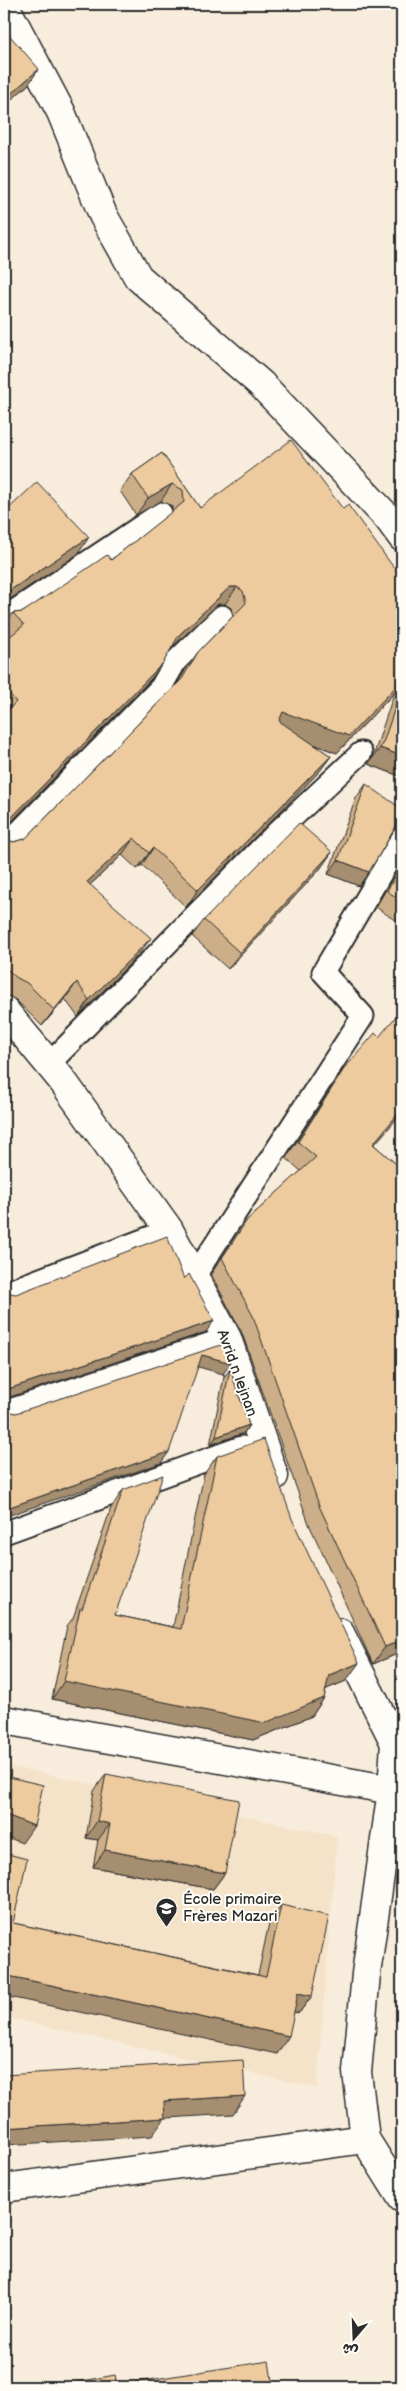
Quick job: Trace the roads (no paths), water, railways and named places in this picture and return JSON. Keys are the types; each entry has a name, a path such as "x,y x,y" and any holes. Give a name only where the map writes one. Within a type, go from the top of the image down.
{"street":[{"path":"4,4 61,112 103,215 138,277 261,384 388,518 402,537"},
{"name":"Avrid n lejnan","path":"4,1010 49,1064 169,1230 227,1338 284,1503"},
{"path":"329,1607 399,1738 397,1795 366,1974 357,2072 365,2139 402,2198"},
{"path":"4,1720 397,1795"},
{"path":"4,2188 365,2139"}],"lane":[{"path":"4,618 161,513"},
{"path":"4,847 161,687 176,661 222,616"},
{"path":"49,1064 276,833 361,753"},
{"path":"194,1277 363,1016 322,972 402,838"},
{"path":"4,1293 169,1230"},
{"path":"4,1412 227,1338"},
{"path":"4,1533 261,1440"}],"place":[{"name":"École primaire Frères Mazari","path":"167,1927"}]}
